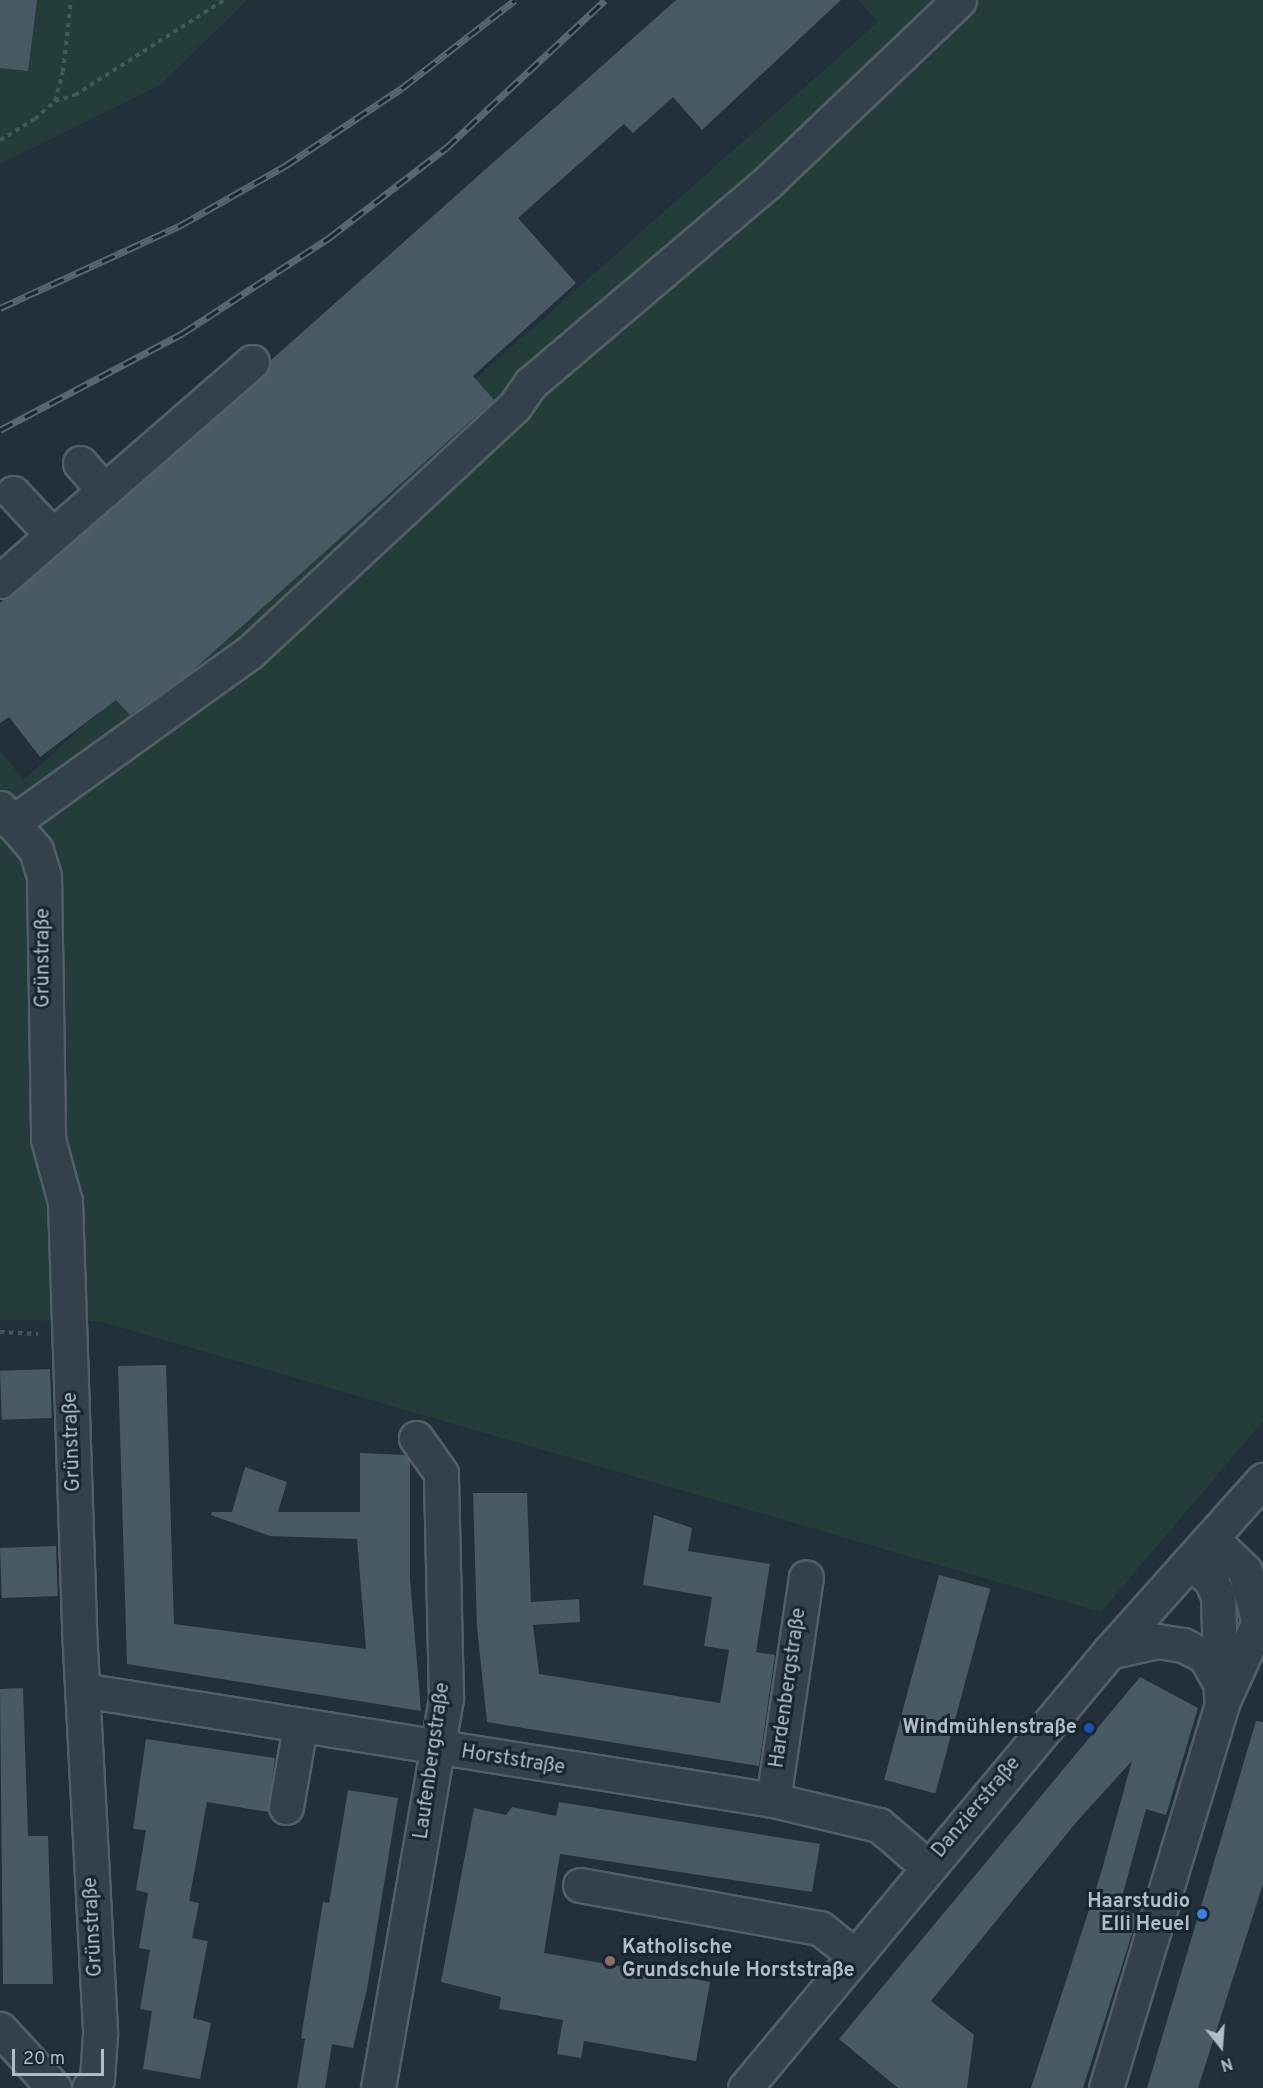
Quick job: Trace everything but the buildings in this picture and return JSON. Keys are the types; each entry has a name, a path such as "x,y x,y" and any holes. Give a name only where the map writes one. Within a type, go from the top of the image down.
{"street":[{"path":"6,816 249,653 514,407 531,383 770,181 959,0"},
{"path":"0,581 104,491 151,438 252,362"},
{"path":"80,463 104,491"},
{"path":"13,493 52,535"},
{"name":"Grünstraße","path":"6,816 36,850 44,876 48,1139 65,1202 82,1690 100,2034 97,2079 89,2088"},
{"name":"Laufenbergstraße","path":"378,2088 446,1698 441,1473 416,1438"},
{"name":"Danzierstraße","path":"745,2088 1109,1652 1263,1480"},
{"path":"1201,1550 1245,1571 1262,1620 1220,1691"},
{"path":"1106,2088 1220,1691 1222,1630 1218,1596 1201,1550"},
{"name":"Hardenbergstraße","path":"773,1800 806,1577"},
{"path":"1109,1652 1157,1641 1183,1645 1205,1656 1220,1691"},
{"name":"Horststraße","path":"82,1690 438,1749 773,1800 879,1825 928,1867"},
{"path":"286,1807 300,1726"},
{"path":"580,1885 820,1928 855,1956"},
{"path":"0,2029 39,2085"}],"path":[{"path":"55,101 71,0"},
{"path":"0,140 35,119 55,101 75,95 224,0"}],"green space":[{"path":"0,0 247,0 160,85 0,164"},
{"path":"859,0 1263,0 1263,1421 1101,1612 99,1321 0,1320 0,750 23,780 878,22"}],"railway":[{"path":"0,308 181,225 285,166 402,88 515,0"},
{"path":"0,430 183,333 330,237 446,148 605,0"}],"place":[{"name":"Windmühlenstraße","path":"1089,1728"},
{"name":"Haarstudio Elli Heuel","path":"1202,1914"},
{"name":"Katholische Grundschule Horststraße","path":"610,1961"}]}
